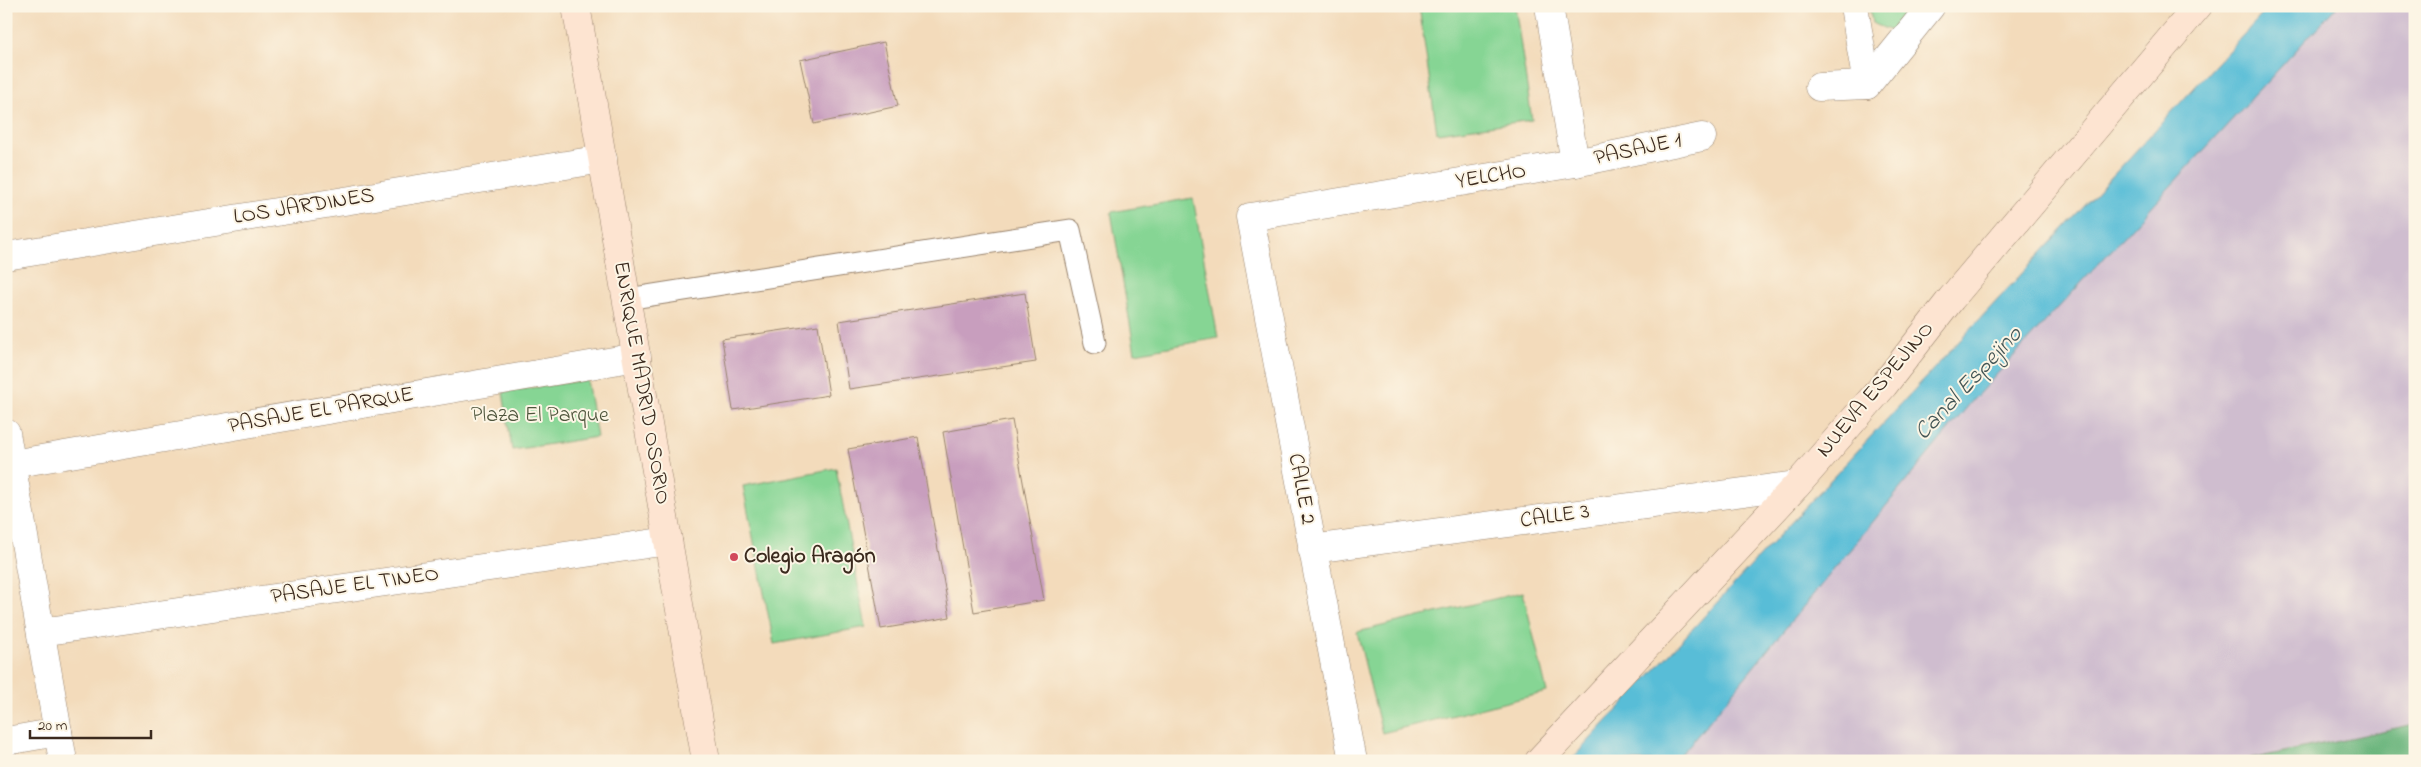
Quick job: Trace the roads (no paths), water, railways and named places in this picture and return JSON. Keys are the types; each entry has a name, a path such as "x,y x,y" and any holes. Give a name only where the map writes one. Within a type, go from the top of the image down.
{"street":[{"name":"ENRIQUE MADRID OSORIO","path":"576,6 706,761"},
{"path":"1549,6 1575,163"},
{"path":"1854,6 1866,85"},
{"path":"1819,87 1866,85 1931,6"},
{"name":"NUEVA ESPEJINO","path":"1539,761 1797,485 1884,385 1951,299 2198,6"},
{"name":"PASAJE 1","path":"1575,163 1702,137"},
{"name":"LOS JARDINES","path":"6,256 602,158"},
{"name":"YELCHO","path":"1250,216 1575,163"},
{"name":"CALLE 2","path":"1250,216 1353,761"},
{"name":"PASAJE EL PARQUE","path":"9,465 637,358"},
{"path":"6,433 9,465 63,761"},
{"name":"CALLE 3","path":"1312,549 1797,485"},
{"name":"PASAJE EL TINEO","path":"40,632 668,541"},
{"path":"6,741 58,732"}],"lane":[{"path":"627,299 1070,230 1095,343"}],"water":[{"name":"Canal Espejino","path":"2270,6 2337,6 1973,400 1692,742 1674,761 1570,761"}],"place":[{"name":"Colegio Aragón","path":"734,557"}],"park label":[{"name":"Plaza El Parque","path":"540,416"}]}
